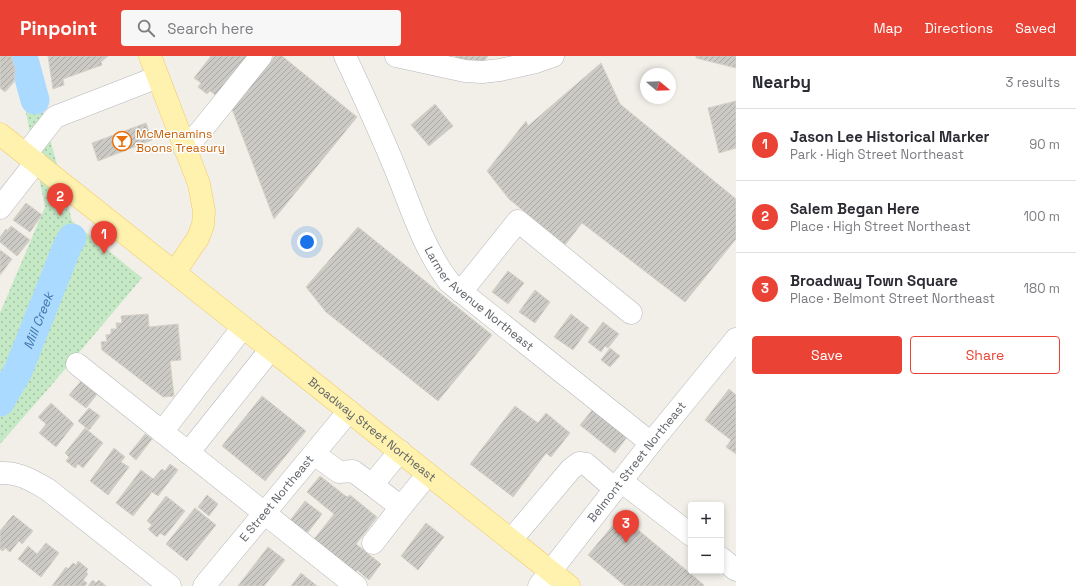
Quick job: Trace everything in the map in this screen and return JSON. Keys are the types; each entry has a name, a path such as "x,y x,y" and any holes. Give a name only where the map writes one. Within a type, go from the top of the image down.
{"main road":[{"path":"150,56 199,184 204,212 203,225 198,238 175,272"},
{"name":"Broadway Street Northeast","path":"0,134 511,540 545,579 569,586"}],"street":[{"path":"185,148 204,128 261,56"},
{"name":"Larmer Avenue Northeast","path":"345,56 396,171 426,246 442,274 461,292 651,443"},
{"path":"396,56 465,71 482,72 500,70 536,62 553,56"},
{"path":"0,208 55,118 158,77"},
{"path":"461,292 518,221 631,313"},
{"path":"162,432 243,327"},
{"name":"Belmont Street Northeast","path":"545,579 651,443 736,338"},
{"path":"188,453 271,349"},
{"path":"76,364 356,586"},
{"name":"E Street Northeast","path":"204,586 349,411"},
{"path":"372,485 400,451"},
{"path":"314,454 340,472 353,471 401,507"},
{"path":"511,540 571,469 579,464 586,464 688,533"},
{"path":"0,473 10,473 28,478 47,489 170,586"},
{"path":"373,543 428,474"}],"green space":[{"path":"13,56 28,56 72,221 142,278 0,444 0,313 45,207 17,68"}],"building":[{"path":"0,56 11,56 15,69 14,82 5,92 0,88"},
{"path":"48,56 108,56 101,62 102,65 63,79 64,85 53,89"},
{"path":"211,56 250,56 218,97 210,91 207,94 198,87 201,83 194,78"},
{"path":"275,56 282,56 357,117 274,219 232,109"},
{"path":"456,56 488,56 478,69 451,65"},
{"path":"696,56 736,56 736,68 696,58"},
{"path":"601,63 620,104 736,199 736,239 685,302 582,223 565,245 509,199 487,171 526,121 528,126"},
{"path":"736,101 736,148 719,153 708,108"},
{"path":"435,104 453,126 429,146 411,125"},
{"name":"McMenamins Boons Treasury","path":"146,123 152,140 98,161 92,143"},
{"path":"26,203 42,215 30,232 13,220"},
{"path":"11,226 30,240 17,256 0,242 0,237 6,229 7,231"},
{"path":"358,227 492,335 438,401 326,312 306,287"},
{"path":"0,250 12,259 0,275"},
{"path":"508,271 524,283 508,304 492,292"},
{"path":"535,290 550,302 535,323 519,312"},
{"path":"148,314 149,327 178,324 181,360 170,361 174,396 163,397 102,350 101,342 107,341 106,335 111,334 111,329 117,329 116,323 122,323 121,316"},
{"path":"571,314 589,328 573,350 554,337"},
{"path":"603,322 619,334 608,348 605,346 601,352 588,342"},
{"path":"610,348 620,356 610,367 601,360"},
{"path":"82,380 98,393 86,408 69,395"},
{"path":"729,389 736,395 736,454 726,447 731,440 705,420"},
{"path":"262,396 306,431 265,481 222,446"},
{"path":"51,403 74,424 56,447 39,433 46,424 38,417"},
{"path":"515,406 538,423 546,413 570,433 551,457 546,453 513,497 470,464"},
{"path":"89,408 100,416 89,430 78,421"},
{"path":"593,409 627,437 615,453 580,425"},
{"path":"85,428 103,443 83,468 78,464 75,468 66,461 69,457 65,453"},
{"path":"145,434 152,439 136,460 129,454"},
{"path":"114,448 125,457 121,462 129,467 108,495 90,481"},
{"path":"170,464 178,470 158,496 152,492 133,516 116,503 141,470 153,479 162,469 165,471"},
{"path":"320,476 347,497 350,495 377,517 356,544 381,564 369,580 357,570 352,576 311,543 334,514 307,492"},
{"path":"207,495 218,504 209,516 198,507"},
{"path":"166,496 185,511 165,536 160,533 157,537 148,529 152,525 147,521"},
{"path":"305,501 322,514 305,536 288,523"},
{"path":"195,508 216,525 187,561 166,544"},
{"path":"13,515 33,531 22,544 19,541 10,552 5,548 3,551 0,549 0,531"},
{"path":"426,523 444,537 418,570 401,556"},
{"path":"630,523 688,572 688,574 691,574 704,585 625,586 588,555 614,524 623,531"},
{"path":"46,543 59,553 41,577 18,559 28,546 37,554"},
{"path":"268,547 285,560 264,586 238,586"},
{"path":"78,561 88,569 86,572 88,574 83,580 87,583 85,586 52,586 66,567 68,569 73,563 76,565"},
{"path":"301,573 317,586 291,586"},
{"path":"93,580 96,583 99,580 106,586 88,586"}],"waterway":[{"name":"Mill Creek","path":"23,56 35,100"},
{"name":"Mill Creek","path":"0,402 18,371 67,247 72,238"}],"place":[{"name":"McMenamins Boons Treasury","path":"122,141"},
{"name":"Salem Began Here","path":"60,216"},
{"name":"Jason Lee Historical Marker","path":"104,254"},
{"name":"Broadway Town Square","path":"626,543"}]}
